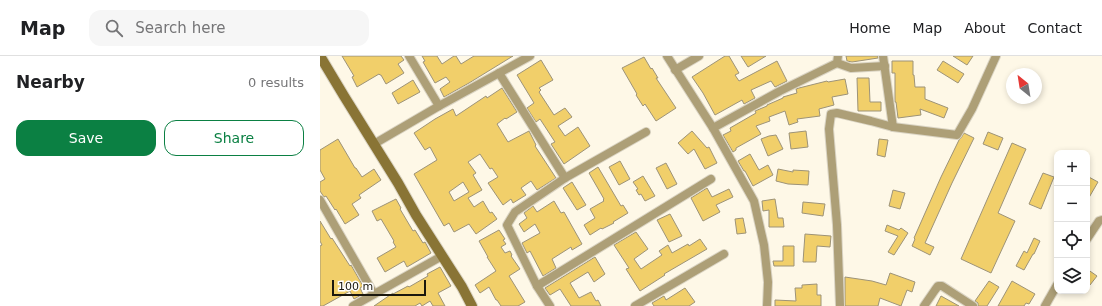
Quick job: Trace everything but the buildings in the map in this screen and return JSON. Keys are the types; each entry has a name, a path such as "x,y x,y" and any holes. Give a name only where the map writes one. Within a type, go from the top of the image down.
{"street":[{"path":"320,56 462,287 472,306"},
{"path":"408,56 438,106"},
{"path":"374,144 438,106 530,56"},
{"path":"667,56 713,128 754,201 764,245 768,282 768,306"},
{"path":"675,70 699,56"},
{"path":"883,56 893,128"},
{"path":"840,306 837,224 829,129 831,114 837,113 893,128 957,135 972,109 996,56"},
{"path":"713,128 837,59 851,68 885,66"},
{"path":"499,73 565,178"},
{"path":"550,306 537,286 507,225 515,212 565,178 646,132"},
{"path":"537,286 711,179"},
{"path":"320,200 374,294"},
{"path":"1090,234 1099,221 1102,220"},
{"path":"635,306 724,254"},
{"path":"353,306 442,256"},
{"path":"924,306 938,286 942,286 973,306"},
{"path":"1045,306 1054,290"}]}
